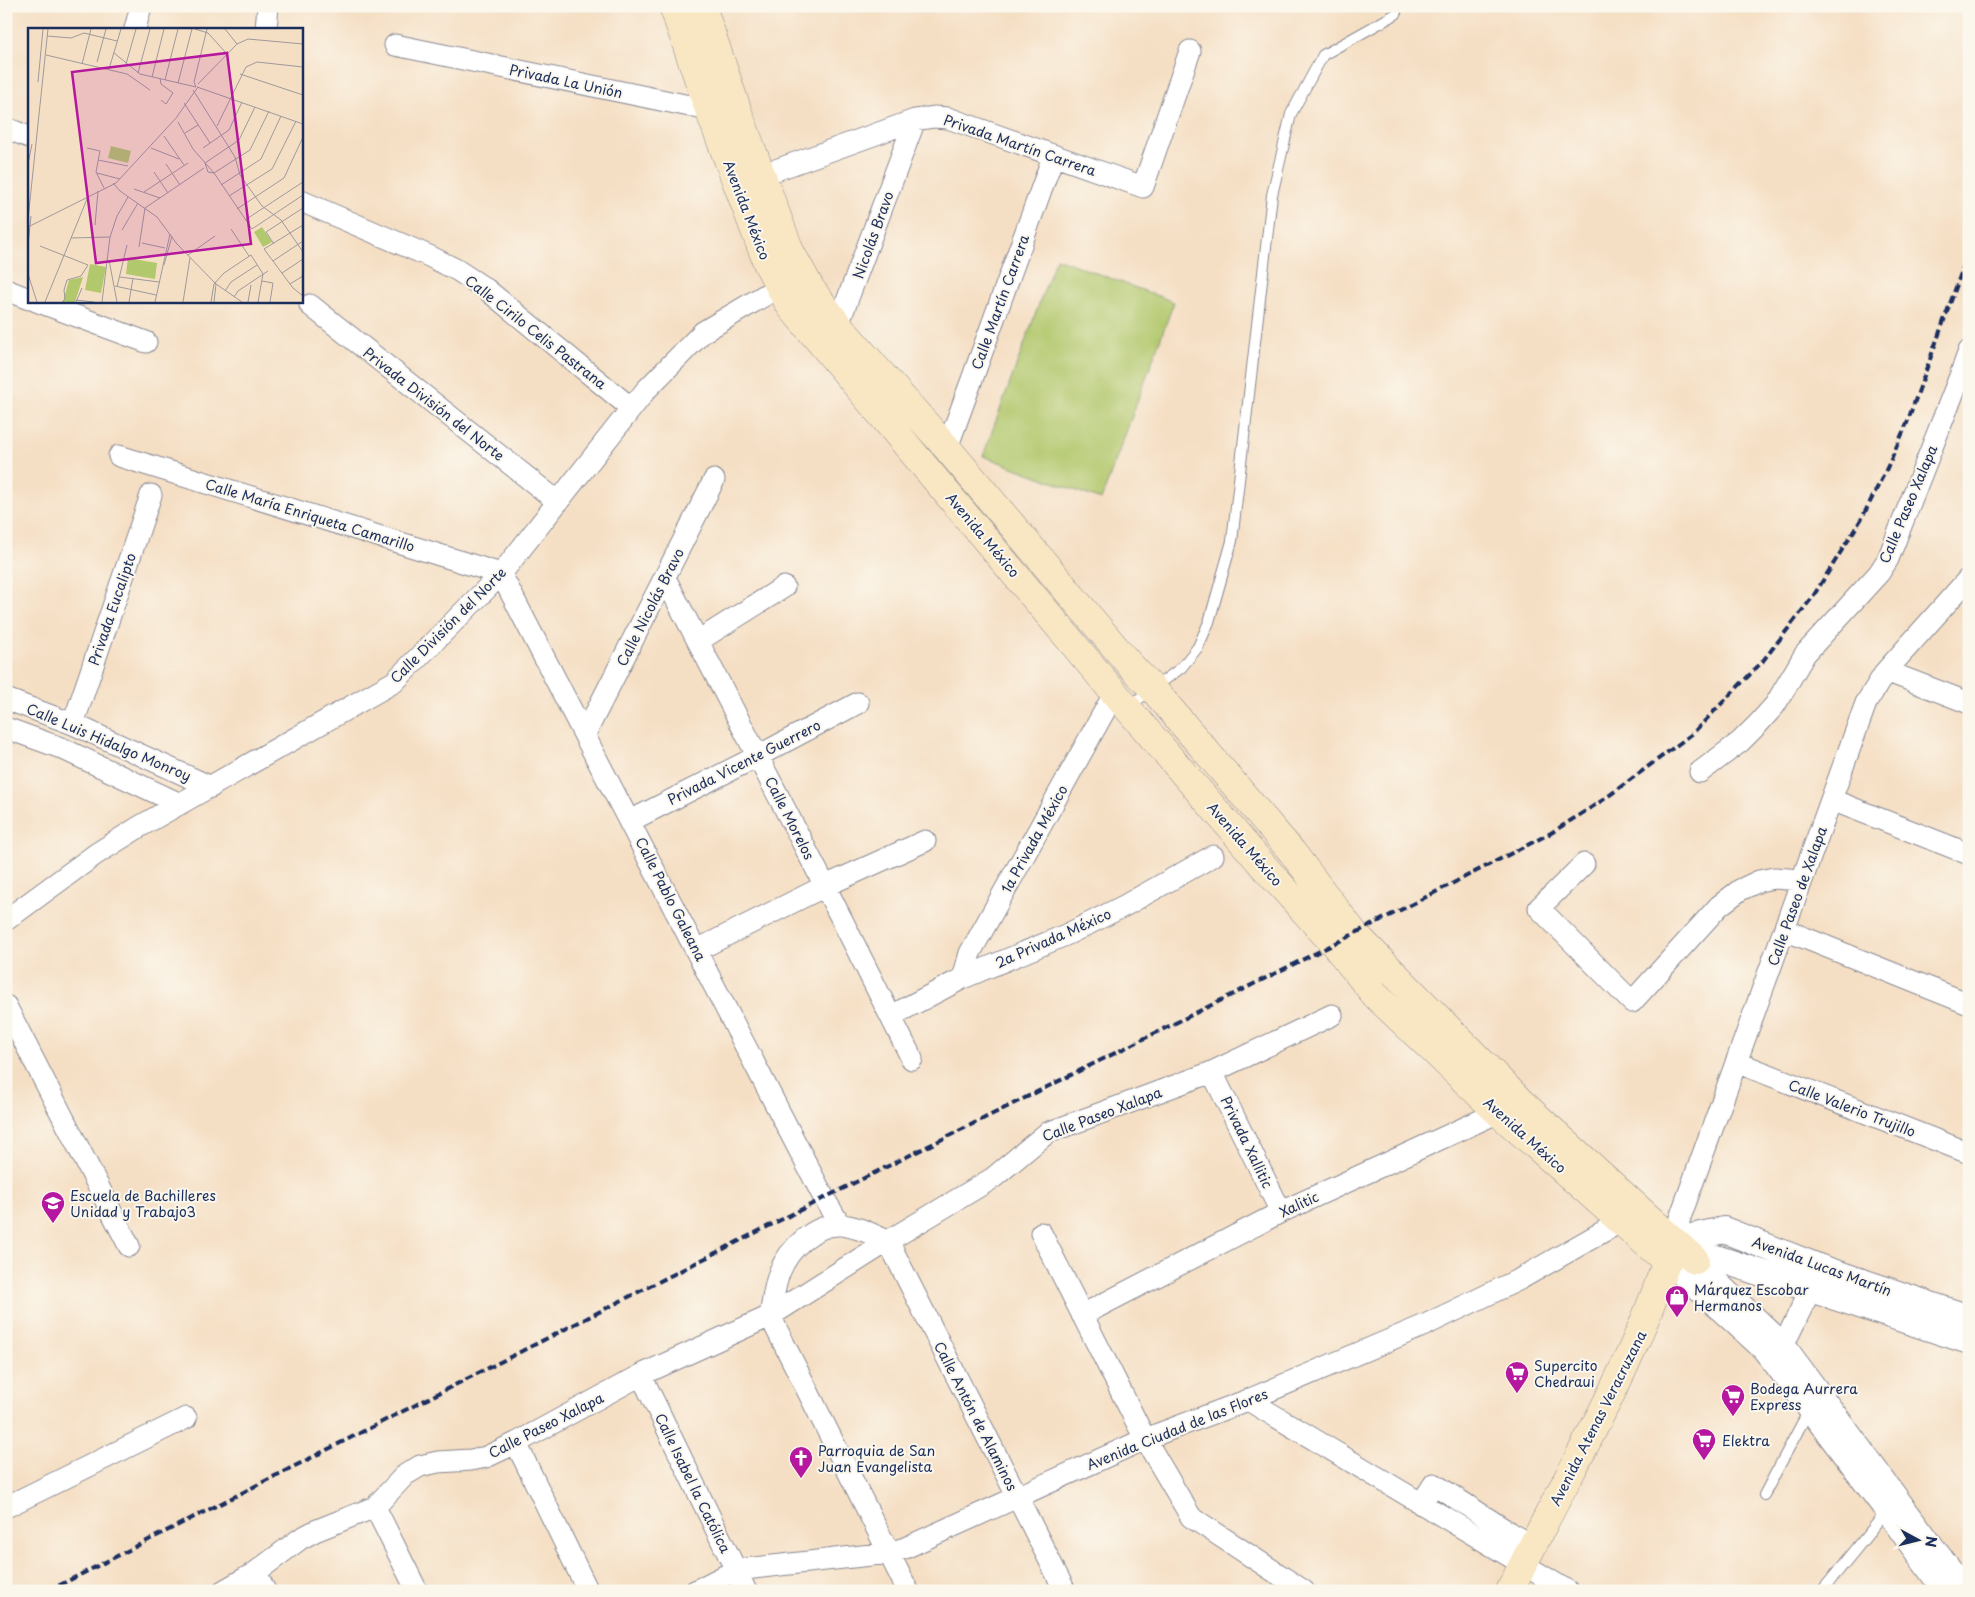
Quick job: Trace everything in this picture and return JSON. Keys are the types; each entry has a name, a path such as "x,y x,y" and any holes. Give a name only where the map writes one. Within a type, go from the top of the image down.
{"main road":[{"name":"Avenida México","path":"673,6 709,110 768,265 790,280 1118,705 1334,944 1375,995 1510,1107 1670,1251 1695,1260"},
{"name":"Avenida México","path":"702,6 738,112 790,251 790,280"},
{"name":"Avenida México","path":"833,337 947,448 1130,665 1153,689 1292,852 1354,933 1510,1107"},
{"path":"1267,870 1292,852"},
{"name":"Avenida Atenas Veracruzana","path":"1510,1591 1646,1322 1670,1251"}],"street":[{"path":"136,28 141,6"},
{"path":"266,28 268,6"},
{"name":"Privada La Unión","path":"395,45 709,110 738,112"},
{"name":"Privada Martín Carrera","path":"762,175 915,120 934,117 948,118 1053,157 1143,187 1190,51"},
{"name":"Nicolás Bravo","path":"833,337 915,120"},
{"path":"6,128 28,137"},
{"path":"6,142 28,137"},
{"name":"Calle Martín Carrera","path":"947,448 1053,157"},
{"name":"Calle Cirilo Celis Pastrana","path":"303,204 429,256 457,270 486,289 631,408"},
{"name":"Calle División del Norte","path":"6,920 96,854 394,682 501,574 646,390 703,332 790,280"},
{"path":"6,290 28,299"},
{"path":"39,302 146,342"},
{"name":"Privada División del Norte","path":"310,306 558,502"},
{"name":"Calle Paseo Xalapa","path":"1700,772 1740,742 1775,705 1805,654 1879,573 1888,559 1964,378 1969,351"},
{"name":"Calle María Enriqueta Camarillo","path":"118,456 501,574"},
{"name":"Calle Nicolás Bravo","path":"584,734 714,480"},
{"name":"Privada Eucalipto","path":"72,724 150,495"},
{"name":"Calle Pablo Galeana","path":"501,574 824,1198 840,1225"},
{"name":"Calle Morelos","path":"665,578 825,886 912,1059"},
{"name":"Calle Paseo de Xalapa","path":"1670,1251 1681,1215 1866,703 1886,671 1969,578"},
{"path":"698,641 784,588"},
{"path":"1886,671 1969,704"},
{"name":"Calle Luis Hidalgo Monroy","path":"6,699 72,724 211,787"},
{"name":"Privada Vicente Guerrero","path":"630,820 858,703"},
{"name":"1a Privada México","path":"963,978 970,954 1118,705"},
{"name":"Calle Luis Hidalgo Monroy","path":"6,728 61,748 180,804"},
{"path":"1832,800 1969,854"},
{"path":"697,950 825,886 925,841"},
{"name":"2a Privada México","path":"891,1016 963,978 1068,934 1124,906 1213,856"},
{"path":"1584,864 1539,908 1632,1002 1719,906 1740,890 1758,881 1774,878 1802,880"},
{"path":"1784,930 1969,1004"},
{"path":"6,1006 129,1246"},
{"name":"Calle Paseo Xalapa","path":"223,1591 261,1582 300,1539 375,1506 405,1475 420,1466 438,1462 486,1457 516,1443 640,1375 770,1316 888,1241 993,1178 1047,1133 1212,1072 1332,1015"},
{"name":"Calle Valerio Trujillo","path":"1736,1062 1969,1153"},
{"name":"Privada Xallitic","path":"1212,1072 1281,1212"},
{"name":"Xalitic","path":"1082,1316 1281,1212 1510,1107"},
{"name":"Avenida Ciudad de las Flores","path":"695,1591 736,1570 889,1553 905,1548 1145,1439 1248,1400 1425,1325 1520,1279 1632,1216"},
{"path":"888,1241 855,1228 840,1225 825,1228 807,1237 789,1255 780,1270 770,1316 908,1591"},
{"name":"Avenida Lucas Martín","path":"1670,1251 1724,1230 1816,1278 1969,1341"},
{"path":"1040,1233 1145,1439 1191,1517 1304,1591"},
{"name":"Calle Antón de Alaminos","path":"888,1241 1064,1591"},
{"name":"Avenida México","path":"1670,1251 1762,1350 1809,1410 1967,1591"},
{"name":"Avenida Lucas Martín","path":"1695,1260 1716,1258 1816,1278 1969,1318"},
{"name":"Avenida México","path":"1695,1260 1784,1344 1892,1504 1943,1591"},
{"path":"1784,1344 1816,1278"},
{"name":"Calle Isabel la Católica","path":"640,1375 746,1591"},
{"path":"1248,1400 1422,1504 1434,1484 1513,1534 1528,1554 1568,1591"},
{"path":"6,1507 186,1418"},
{"path":"516,1443 588,1591"},
{"path":"375,1506 417,1591"}],"lane":[{"path":"1118,705 1153,689 1182,668 1198,647 1209,622 1232,541 1272,194 1291,114 1323,55 1396,14"},
{"path":"1764,1495 1809,1410"},
{"path":"1822,1591 1892,1504"}],"green space":[{"path":"1056,258 1174,302 1101,500 983,456"}],"railway":[{"path":"48,1591 824,1198 1334,944 1551,833 1603,800 1692,734 1762,662 1812,598 1862,518 1887,468 1907,423 1969,251"}],"place":[{"name":"Escuela de Bachilleres Unidad y Trabajo3","path":"53,1224"},
{"name":"Márquez Escobar Hermanos","path":"1677,1318"},
{"name":"Supercito Chedraui","path":"1517,1394"},
{"name":"Bodega Aurrera Express","path":"1733,1417"},
{"name":"Elektra","path":"1704,1461"},
{"name":"Parroquia de San Juan Evangelista","path":"801,1479"}]}
